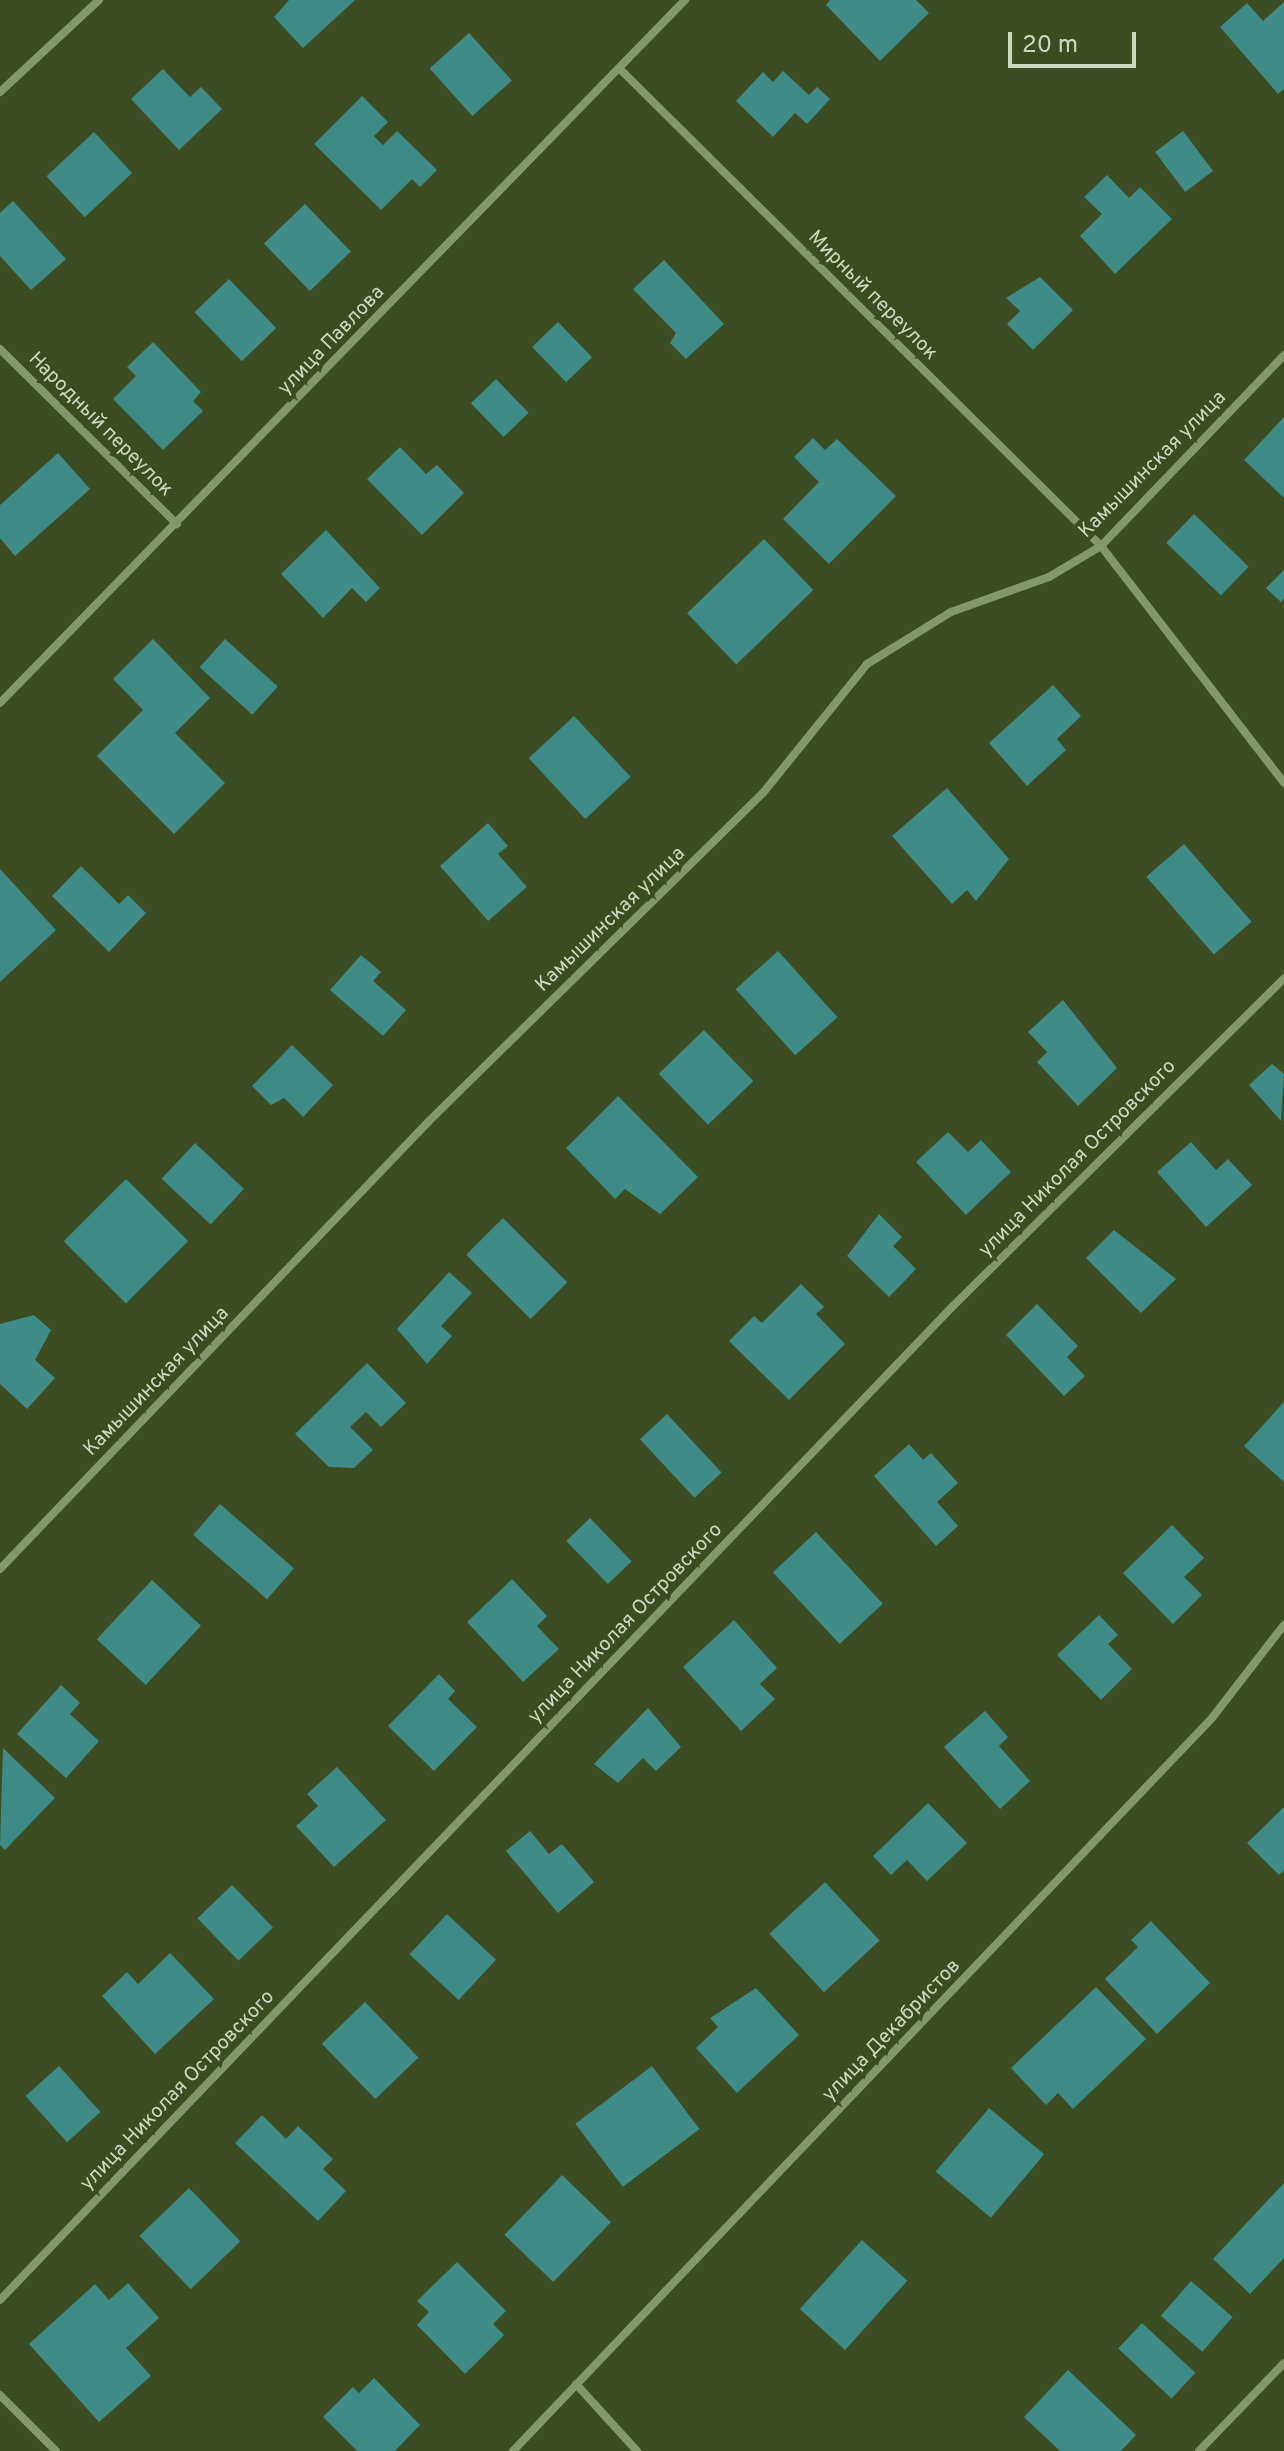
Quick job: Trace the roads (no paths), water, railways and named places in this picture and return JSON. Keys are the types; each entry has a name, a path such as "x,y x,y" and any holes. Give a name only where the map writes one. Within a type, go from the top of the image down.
{"street":[{"path":"0,92 99,0"},
{"name":"улица Павлова","path":"0,703 685,0"},
{"name":"Мирный переулок","path":"620,69 1101,546 1284,783"},
{"name":"Народный переулок","path":"0,349 177,524"},
{"name":"Камышинская улица","path":"0,1569 428,1122 763,793 867,664 951,612 1049,577 1101,546 1284,355"},
{"name":"улица Николая Островского","path":"0,2300 952,1307 1284,978"},
{"name":"улица Декабристов","path":"513,2451 1212,1718 1284,1625"},
{"path":"1199,2451 1284,2363"},
{"path":"576,2384 637,2451"},
{"path":"0,2395 56,2451"}]}
